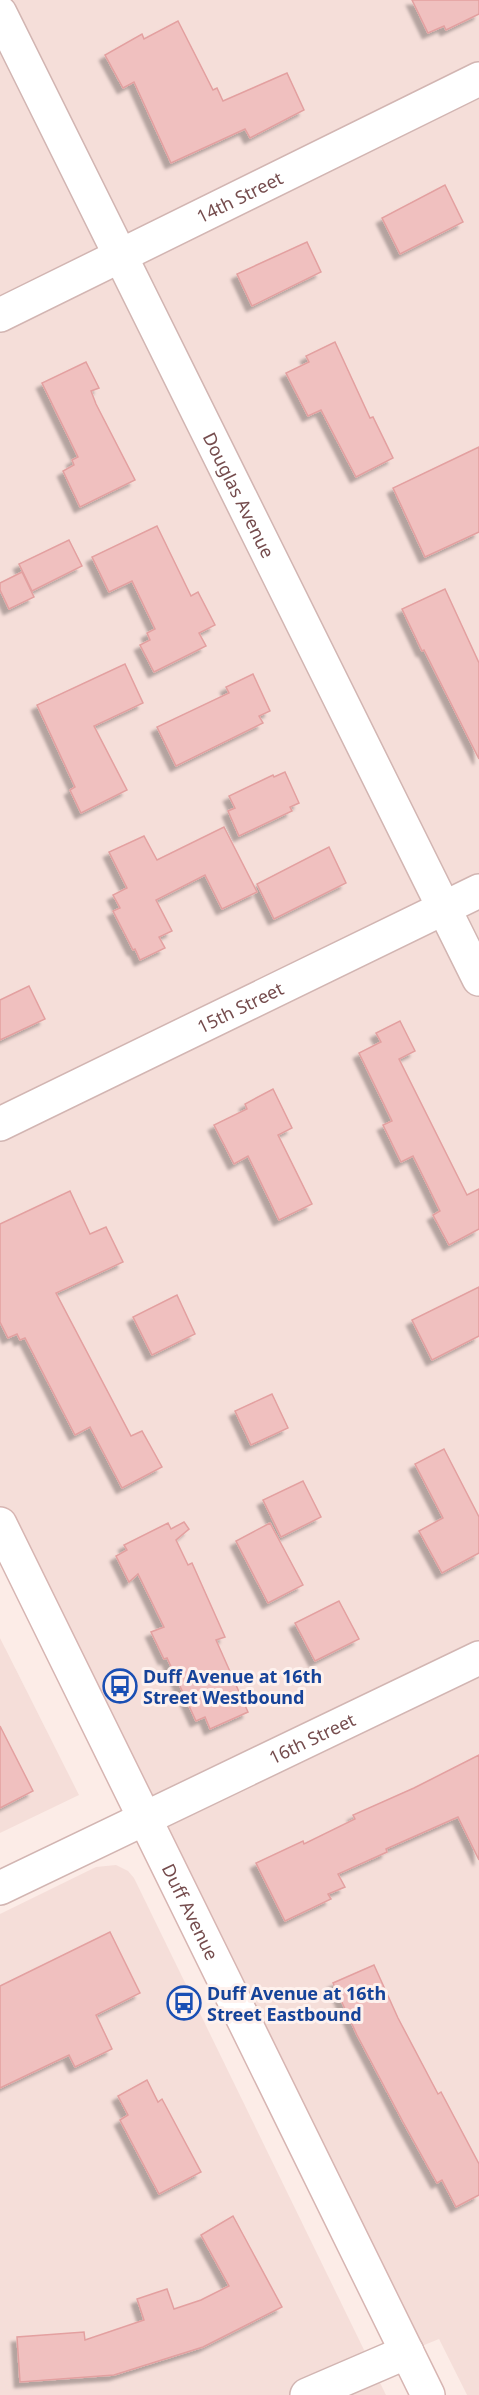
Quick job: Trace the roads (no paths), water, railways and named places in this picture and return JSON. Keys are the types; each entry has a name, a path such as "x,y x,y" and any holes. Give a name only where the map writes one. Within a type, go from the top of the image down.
{"street":[{"name":"Douglas Avenue","path":"0,13 479,979"},
{"name":"14th Street","path":"0,315 479,79"},
{"name":"15th Street","path":"0,1124 479,891"},
{"name":"Duff Avenue","path":"0,1524 428,2395"},
{"name":"16th Street","path":"0,1888 479,1658"},
{"path":"307,2395 407,2352"}],"place":[{"name":"Duff Avenue at 16th Street Westbound","path":"120,1686"},
{"name":"Duff Avenue at 16th Street Eastbound","path":"184,2003"}]}
